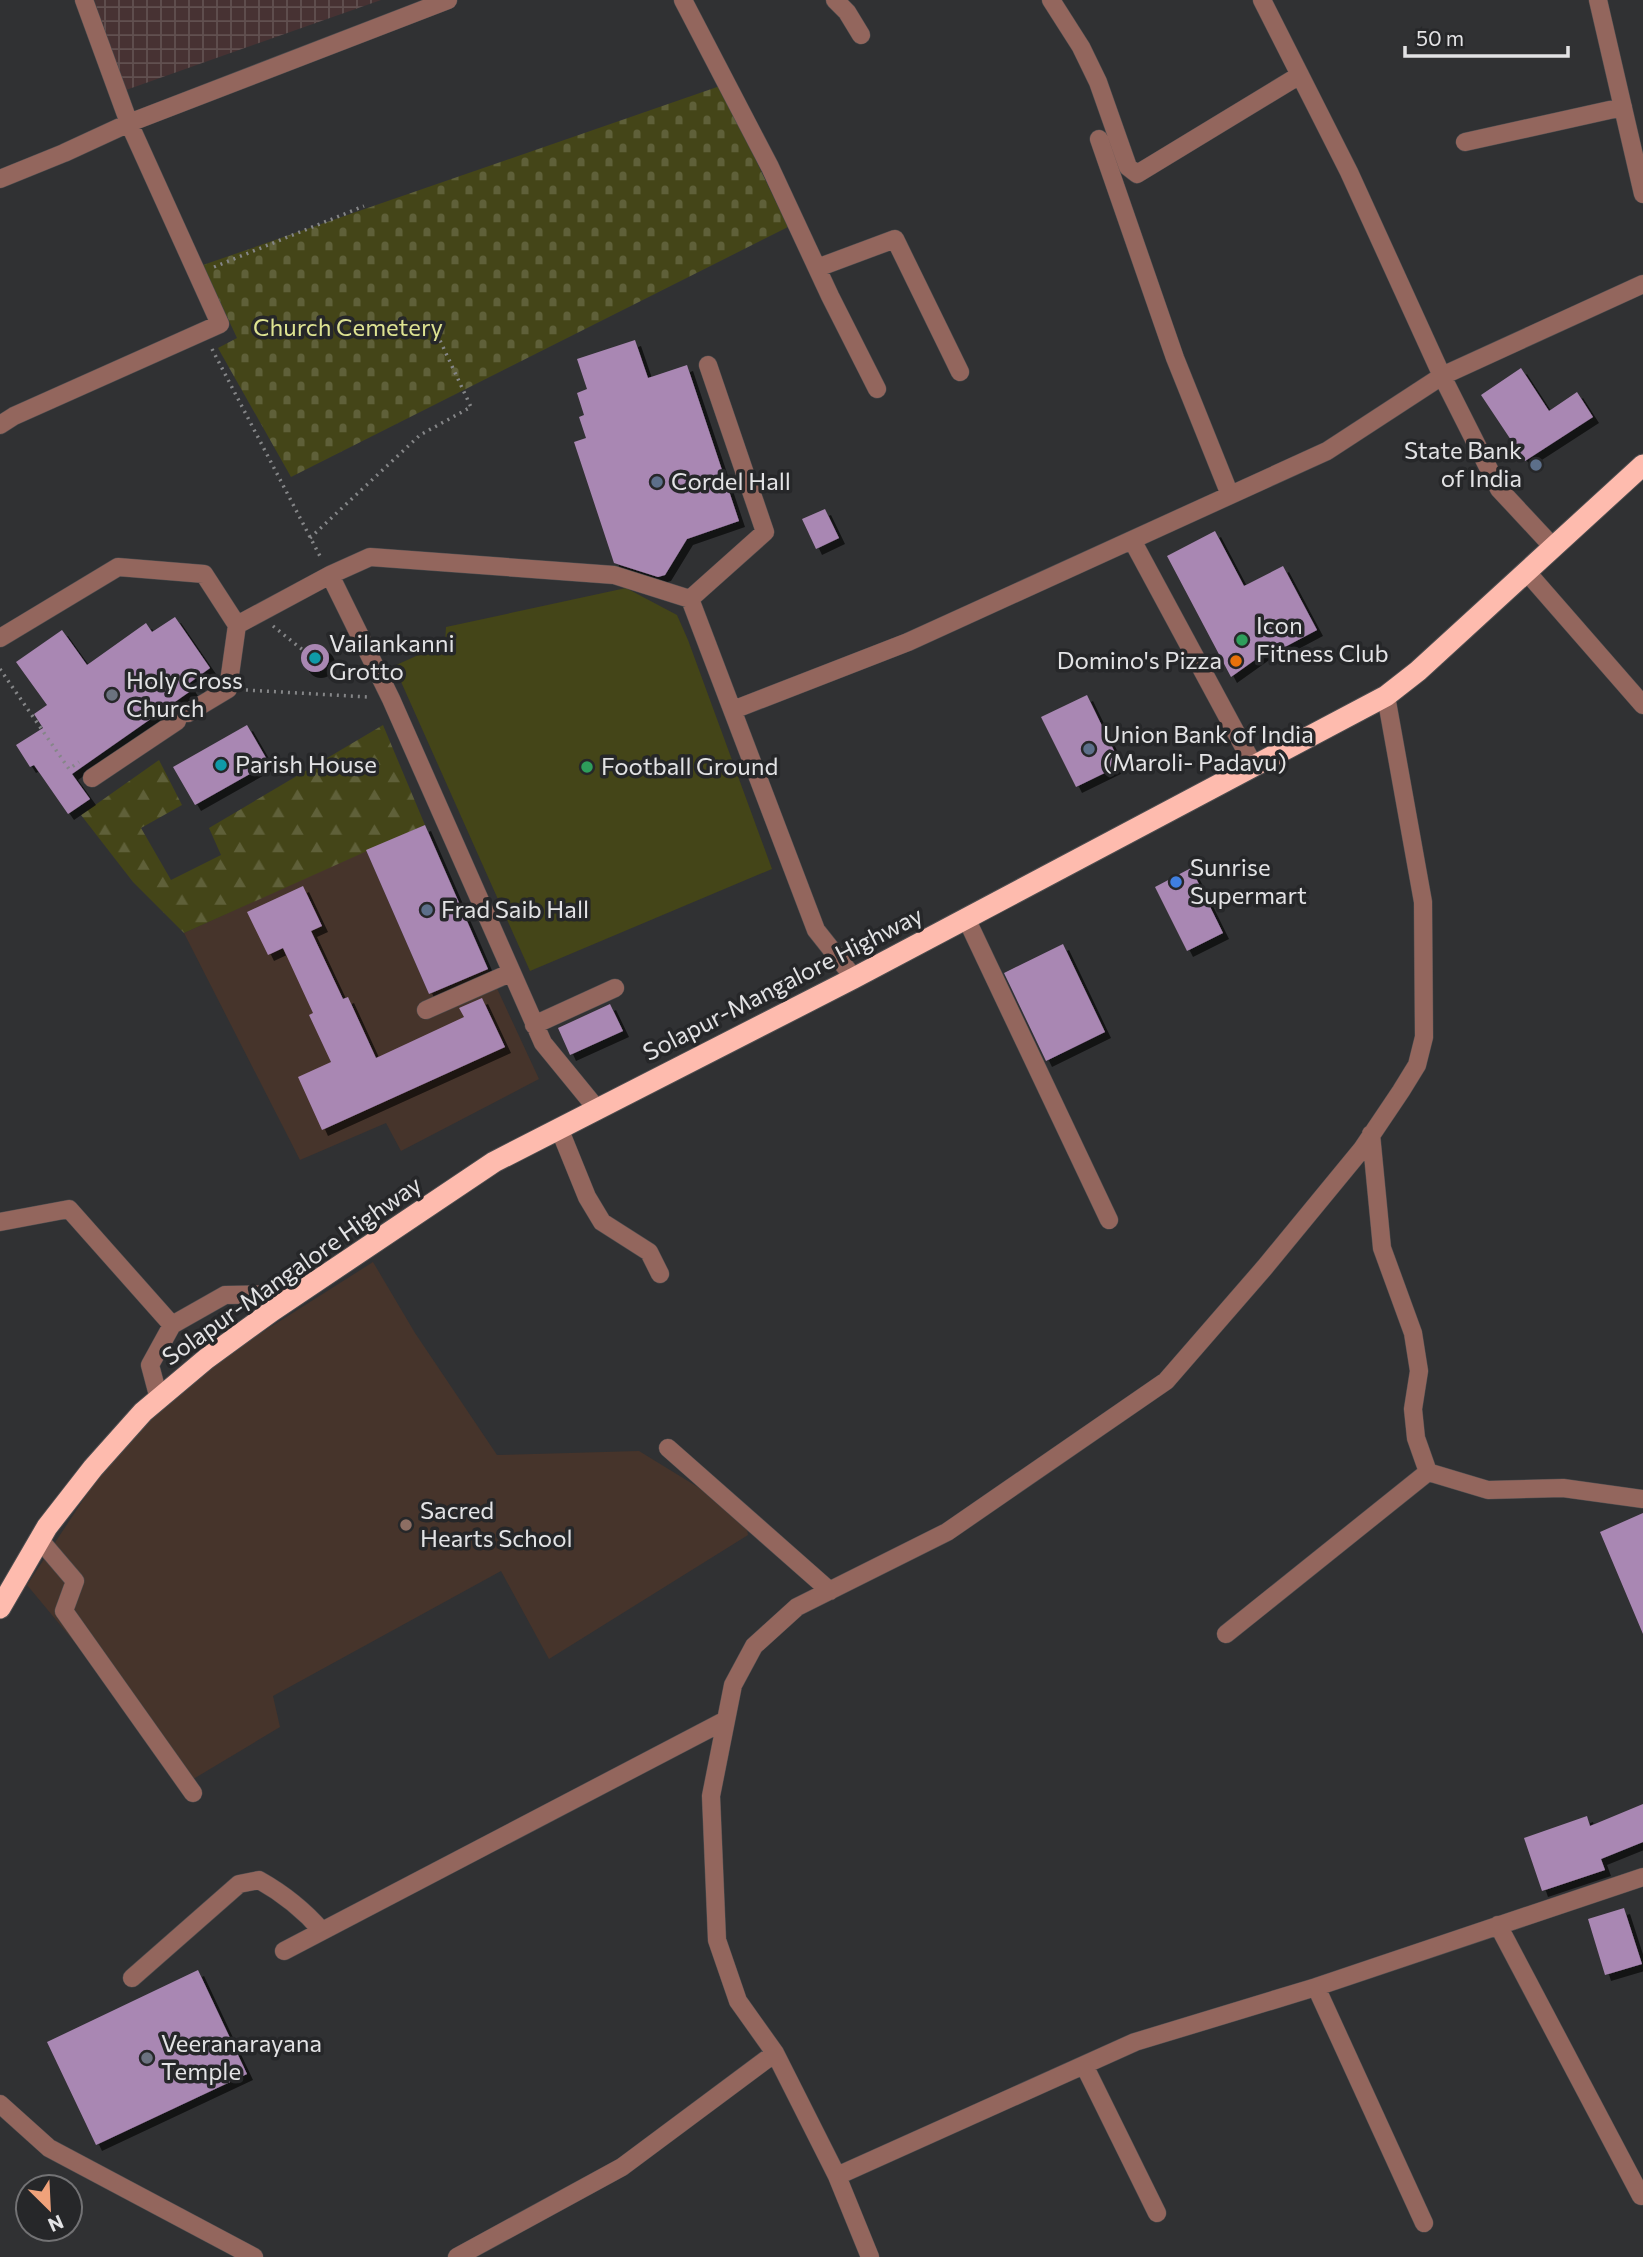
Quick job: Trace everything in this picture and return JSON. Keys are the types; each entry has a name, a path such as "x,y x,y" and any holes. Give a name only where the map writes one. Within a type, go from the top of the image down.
{"highway":[{"name":"Solapur-Mangalore Highway","path":"0,1608 40,1540 93,1468 143,1412 206,1359 298,1294 494,1162 854,978 1386,696 1418,671 1643,465"}],"street":[{"path":"0,425 14,416 220,324 129,123 85,0"},
{"path":"0,179 129,123 449,0"},
{"path":"683,0 770,167 877,389"},
{"path":"835,0 847,12 861,35"},
{"path":"1051,0 1082,47 1098,82 1128,167 1137,174 1300,75"},
{"path":"1262,0 1349,172 1442,376 1499,489 1553,547"},
{"path":"1598,0 1643,194"},
{"path":"1465,142 1623,107"},
{"path":"1099,139 1175,358 1230,495"},
{"path":"817,268 895,239 960,372"},
{"path":"733,710 908,642 1327,451 1442,376 1643,284"},
{"path":"691,599 765,533 708,365"},
{"path":"1132,540 1254,766"},
{"path":"237,625 370,556 614,575 691,599"},
{"path":"0,638 118,567 204,574 237,625 228,689 92,778"},
{"path":"1526,571 1643,705"},
{"path":"330,575 391,699 534,1025 543,1043 597,1109"},
{"path":"691,599 816,930 854,978"},
{"path":"870,2257 837,2176 775,2053 738,2001 717,1940 711,1796 733,1685 754,1646 797,1606 947,1532 1166,1381 1362,1149 1417,1065 1424,1037 1423,902 1386,696"},
{"path":"966,918 1109,1220"},
{"path":"426,1010 510,973"},
{"path":"534,1025 615,988"},
{"path":"559,1128 587,1197 602,1222 649,1252 660,1274"},
{"path":"1371,1134 1382,1248 1413,1333 1419,1371 1413,1409 1416,1438 1428,1472"},
{"path":"0,1222 69,1209 172,1325"},
{"path":"159,1399 150,1365 172,1325 225,1295 298,1294"},
{"path":"668,1448 830,1591"},
{"path":"1428,1472 1488,1490 1563,1488 1643,1499"},
{"path":"1226,1634 1428,1472"},
{"path":"40,1540 75,1581 64,1611 193,1793"},
{"path":"284,1951 726,1720"},
{"path":"837,2176 1135,2042 1316,1987 1643,1877"},
{"path":"132,1978 239,1884 259,1880 270,1886 303,1909 322,1931"},
{"path":"1499,1926 1641,2196"},
{"path":"1316,1987 1424,2223"},
{"path":"457,2257 622,2168 775,2053"},
{"path":"1084,2065 1157,2213"},
{"path":"0,2104 49,2148 254,2257"}],"path":[{"path":"205,271 365,206"},
{"path":"203,332 330,575"},
{"path":"310,538 419,435 471,407 437,334"},
{"path":"257,614 304,651"},
{"path":"1,671 69,769 80,761 92,778"},
{"path":"228,689 391,699"}],"shaded area":[{"path":"94,0 381,0 126,90"},
{"path":"366,850 429,994 488,969 539,1079 401,1151 386,1123 300,1160 184,933"},
{"name":"Sacred Hearts School","path":"373,1262 415,1333 497,1455 639,1451 745,1516 748,1535 549,1659 501,1571 273,1696 280,1727 190,1781 27,1585 122,1441 214,1363"}],"green space":[{"name":"Church Cemetery","path":"720,86 788,227 291,477 218,348 237,338 203,265"},
{"name":"Football Ground","path":"626,588 677,615 772,869 530,971 394,666 445,643 446,627"},
{"path":"383,725 425,825 184,933 133,882 81,815 159,760 182,805 141,828 171,880 221,855 209,828"}],"building":[{"name":"Cordel Hall","path":"635,340 648,378 687,365 739,521 687,539 665,575 658,577 614,563 574,442 586,438 579,417 584,415 577,393 587,389 577,359"},
{"path":"1521,368 1549,411 1577,392 1593,417 1525,461 1481,395"},
{"path":"825,509 839,538 816,549 802,519"},
{"path":"1215,531 1244,586 1283,566 1317,630 1283,648 1280,642 1231,677 1167,556"},
{"name":"Holy Cross Church","path":"175,617 210,668 188,684 192,690 72,774 90,799 68,814 34,765 30,767 16,745 43,728 34,714 47,705 16,662 62,630 87,665 146,623 152,632"},
{"name":"Vailankanni Grotto","path":"315,644 325,648 329,658 325,668 315,672 305,668 301,658 305,648"},
{"path":"1087,695 1121,765 1076,787 1041,717"},
{"name":"Parish House","path":"247,725 269,763 195,805 173,767"},
{"name":"Frad Saib Hall","path":"425,825 488,969 429,994 366,850"},
{"path":"1191,868 1223,933 1187,951 1155,887"},
{"path":"303,886 322,926 311,931 343,999 348,997 376,1058 464,1017 459,1008 482,998 505,1047 322,1130 298,1077 331,1062 309,1015 313,1013 283,948 268,955 247,912"},
{"path":"1063,944 1105,1032 1046,1061 1004,973"},
{"path":"610,1004 623,1031 570,1055 558,1028"},
{"path":"1643,1513 1643,1634 1600,1532"},
{"path":"1643,1804 1643,1842 1601,1859 1605,1870 1542,1891 1524,1838 1587,1816 1590,1826"},
{"path":"1624,1908 1642,1964 1605,1975 1588,1919"},
{"name":"Veeranarayana Temple","path":"198,1970 247,2074 96,2145 47,2042"}],"place":[{"name":"State Bank of India","path":"1536,465"},
{"name":"Cordel Hall","path":"657,482"},
{"name":"Icon Fitness Club","path":"1242,640"},
{"name":"Vailankanni Grotto","path":"315,658"},
{"name":"Domino's Pizza","path":"1236,661"},
{"name":"Holy Cross Church","path":"112,695"},
{"name":"Union Bank of India (Maroli- Padavu)","path":"1089,749"},
{"name":"Parish House","path":"221,765"},
{"name":"Football Ground","path":"587,767"},
{"name":"Sunrise Supermart","path":"1176,882"},
{"name":"Frad Saib Hall","path":"427,910"},
{"name":"Sacred Hearts School","path":"406,1525"},
{"name":"Veeranarayana Temple","path":"147,2058"}]}
